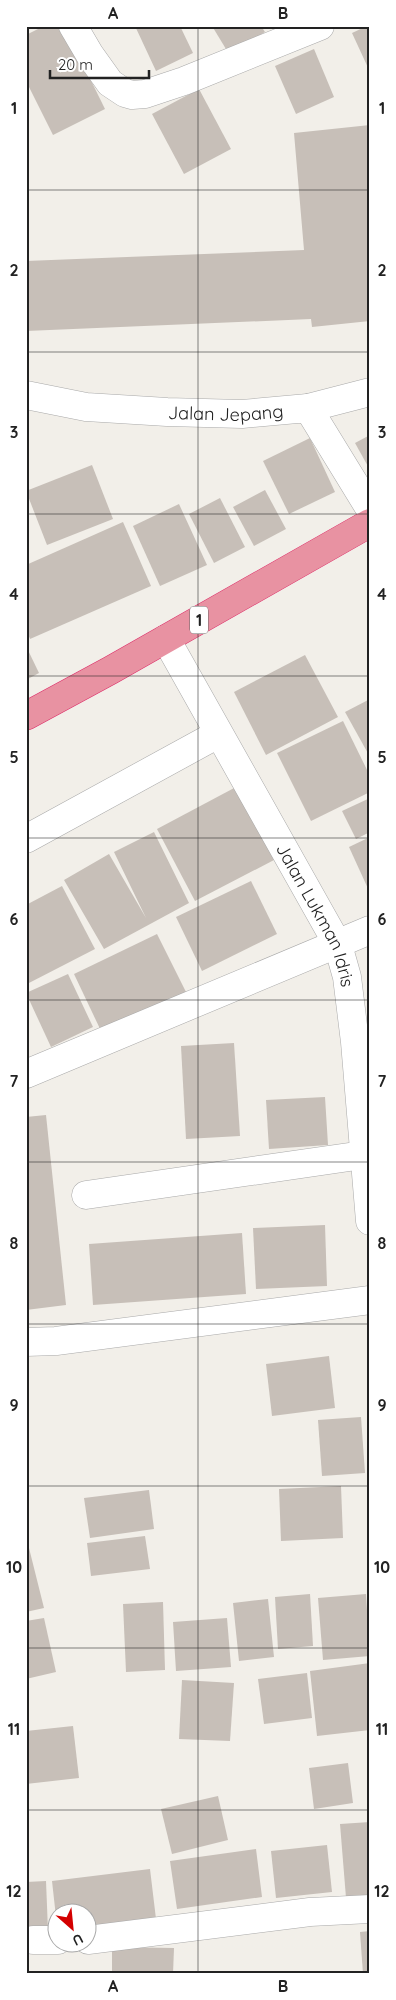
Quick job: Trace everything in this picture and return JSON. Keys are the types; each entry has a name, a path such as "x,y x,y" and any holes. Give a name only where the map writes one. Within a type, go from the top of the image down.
{"highway":[{"name":"1","path":"26,716 370,523"}],"street":[{"path":"73,26 90,55 110,83 132,95 145,94 184,81 320,26"},
{"path":"308,408 370,392"},
{"name":"Jalan Jepang","path":"26,395 86,407 167,412 242,414 308,408 370,509"},
{"name":"Jalan Lukman Idris","path":"166,639 338,945 348,986 355,1042 367,1154 370,1221"},
{"path":"26,839 218,734"},
{"path":"26,1074 370,930"},
{"path":"86,1195 367,1154"},
{"path":"26,1342 56,1341 370,1300"},
{"path":"98,1939 301,1913 370,1908"}],"building":[{"path":"44,26 64,26 105,109 53,135 26,81 26,35"},
{"path":"135,26 180,26 193,53 156,71"},
{"path":"212,26 261,26 265,32 229,54"},
{"path":"370,26 370,72 352,33"},
{"path":"314,49 334,97 296,114 275,66"},
{"path":"199,89 231,149 184,174 152,114"},
{"path":"370,125 370,321 312,327 311,319 26,331 26,261 304,250 294,133"},
{"path":"370,435 370,470 355,443"},
{"path":"310,438 335,492 289,514 263,461"},
{"path":"92,465 113,519 47,545 26,491"},
{"path":"265,490 286,529 254,546 233,507"},
{"path":"220,498 245,547 214,563 189,514"},
{"path":"179,504 207,565 160,586 133,526"},
{"path":"123,522 151,586 30,639 26,629 26,565"},
{"path":"26,646 39,673 26,680"},
{"path":"305,655 338,717 266,755 234,692"},
{"path":"370,699 370,757 345,712"},
{"path":"343,721 370,776 370,792 311,821 277,753"},
{"path":"236,787 274,860 195,901 157,829"},
{"path":"370,798 370,832 356,839 342,811"},
{"path":"154,832 189,903 104,949 64,880 109,854 146,918 114,852"},
{"path":"370,837 370,893 349,847"},
{"path":"251,881 277,934 202,971 176,917"},
{"path":"62,886 95,949 27,984 26,905"},
{"path":"157,934 186,992 102,1033 74,974"},
{"path":"68,974 93,1027 51,1047 26,993"},
{"path":"234,1043 240,1136 186,1139 181,1046"},
{"path":"325,1097 328,1145 269,1149 266,1100"},
{"path":"46,1115 66,1305 26,1310 26,1117"},
{"path":"325,1225 327,1286 256,1289 253,1228"},
{"path":"242,1233 246,1294 93,1305 89,1244"},
{"path":"329,1356 335,1408 272,1416 266,1364"},
{"path":"361,1417 365,1473 322,1476 318,1420"},
{"path":"341,1486 343,1538 281,1541 279,1489"},
{"path":"149,1490 154,1529 90,1538 84,1498"},
{"path":"26,1536 44,1608 26,1612"},
{"path":"145,1536 150,1569 91,1576 87,1543"},
{"path":"310,1594 313,1646 278,1649 275,1597"},
{"path":"366,1594 370,1656 323,1660 318,1598"},
{"path":"268,1599 274,1657 239,1661 233,1603"},
{"path":"163,1602 165,1670 126,1672 123,1604"},
{"path":"44,1618 56,1672 26,1679 26,1621"},
{"path":"227,1618 231,1667 176,1671 173,1622"},
{"path":"370,1663 370,1730 317,1736 310,1671"},
{"path":"307,1673 312,1718 264,1724 258,1679"},
{"path":"182,1680 234,1683 230,1741 179,1739"},
{"path":"73,1726 79,1778 26,1784 26,1731"},
{"path":"348,1763 353,1803 314,1809 309,1768"},
{"path":"218,1796 228,1840 172,1854 161,1809"},
{"path":"370,1822 370,1908 347,1910 340,1824"},
{"path":"327,1845 332,1892 276,1898 271,1851"},
{"path":"256,1849 262,1897 177,1909 170,1861"},
{"path":"150,1869 156,1919 98,1926 98,1902 54,1902 52,1881"},
{"path":"46,1881 48,1931 26,1932 26,1882"},
{"path":"370,1931 370,1974 363,1974 360,1932"},
{"path":"112,1947 174,1948 173,1974 112,1974"}]}
